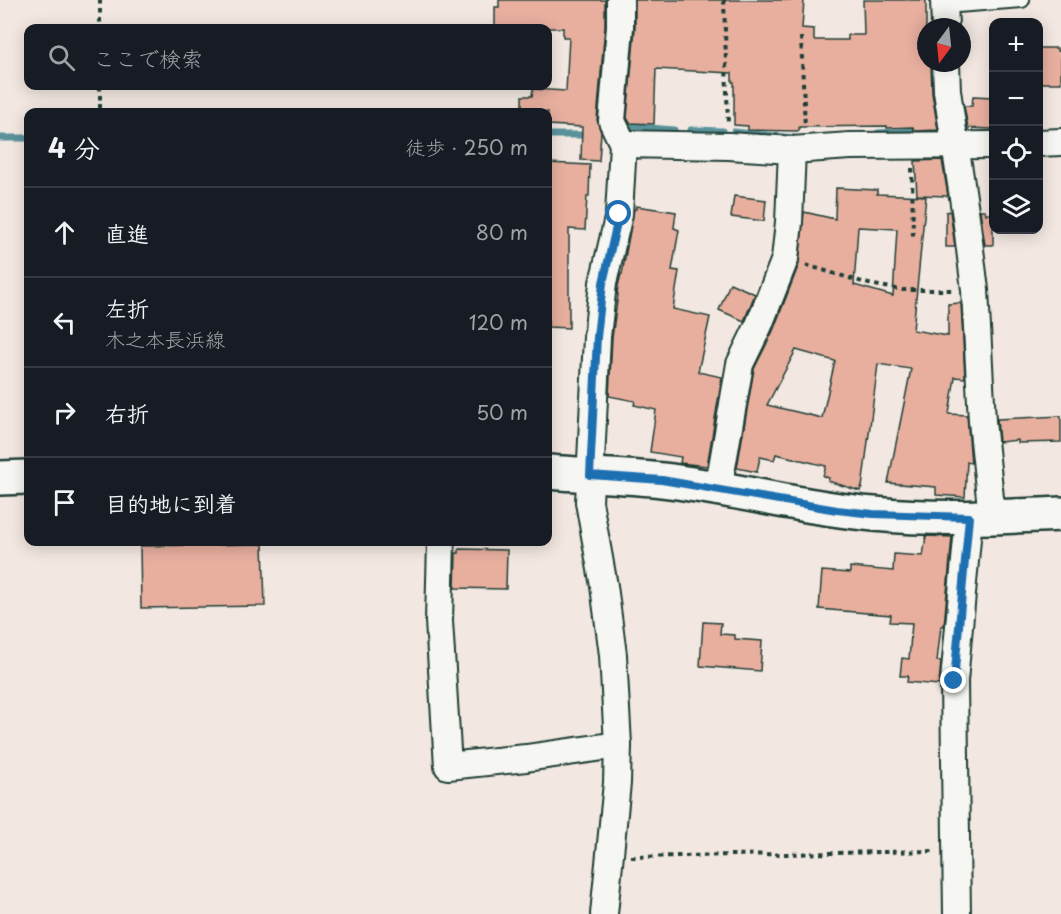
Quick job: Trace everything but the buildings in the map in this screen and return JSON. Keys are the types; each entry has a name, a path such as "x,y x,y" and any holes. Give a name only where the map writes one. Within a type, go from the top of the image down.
{"main road":[{"path":"552,472 662,480 873,514 980,517 1061,514"},
{"path":"0,478 24,477"}],"street":[{"path":"604,914 617,783 618,745 613,655 604,586 589,502 597,337 603,283 619,214 623,144 612,122 620,0"},
{"path":"946,72 947,91 975,290 982,421 980,517 954,681 957,914"},
{"path":"1043,143 1061,142"},
{"path":"623,144 799,149 850,146 989,145"},
{"path":"718,490 740,364 759,325 785,259 799,149"},
{"path":"441,546 439,621 448,766 618,745"}],"lane":[{"path":"945,11 1022,0"}],"path":[{"path":"100,0 100,24"},
{"path":"724,0 729,146"},
{"path":"799,149 801,38"},
{"path":"100,90 100,108"},
{"path":"911,146 913,237"},
{"path":"785,259 869,284 902,290 975,290"},
{"path":"610,857 957,851"}],"waterway":[{"path":"624,126 674,130"},
{"path":"691,130 723,131"},
{"path":"878,133 935,130"},
{"path":"734,132 794,138"},
{"path":"552,135 585,135"},
{"path":"0,138 24,138"}],"route":[{"path":"619,214 603,283 597,337 590,475 662,480 873,514 969,517 954,681"}]}
